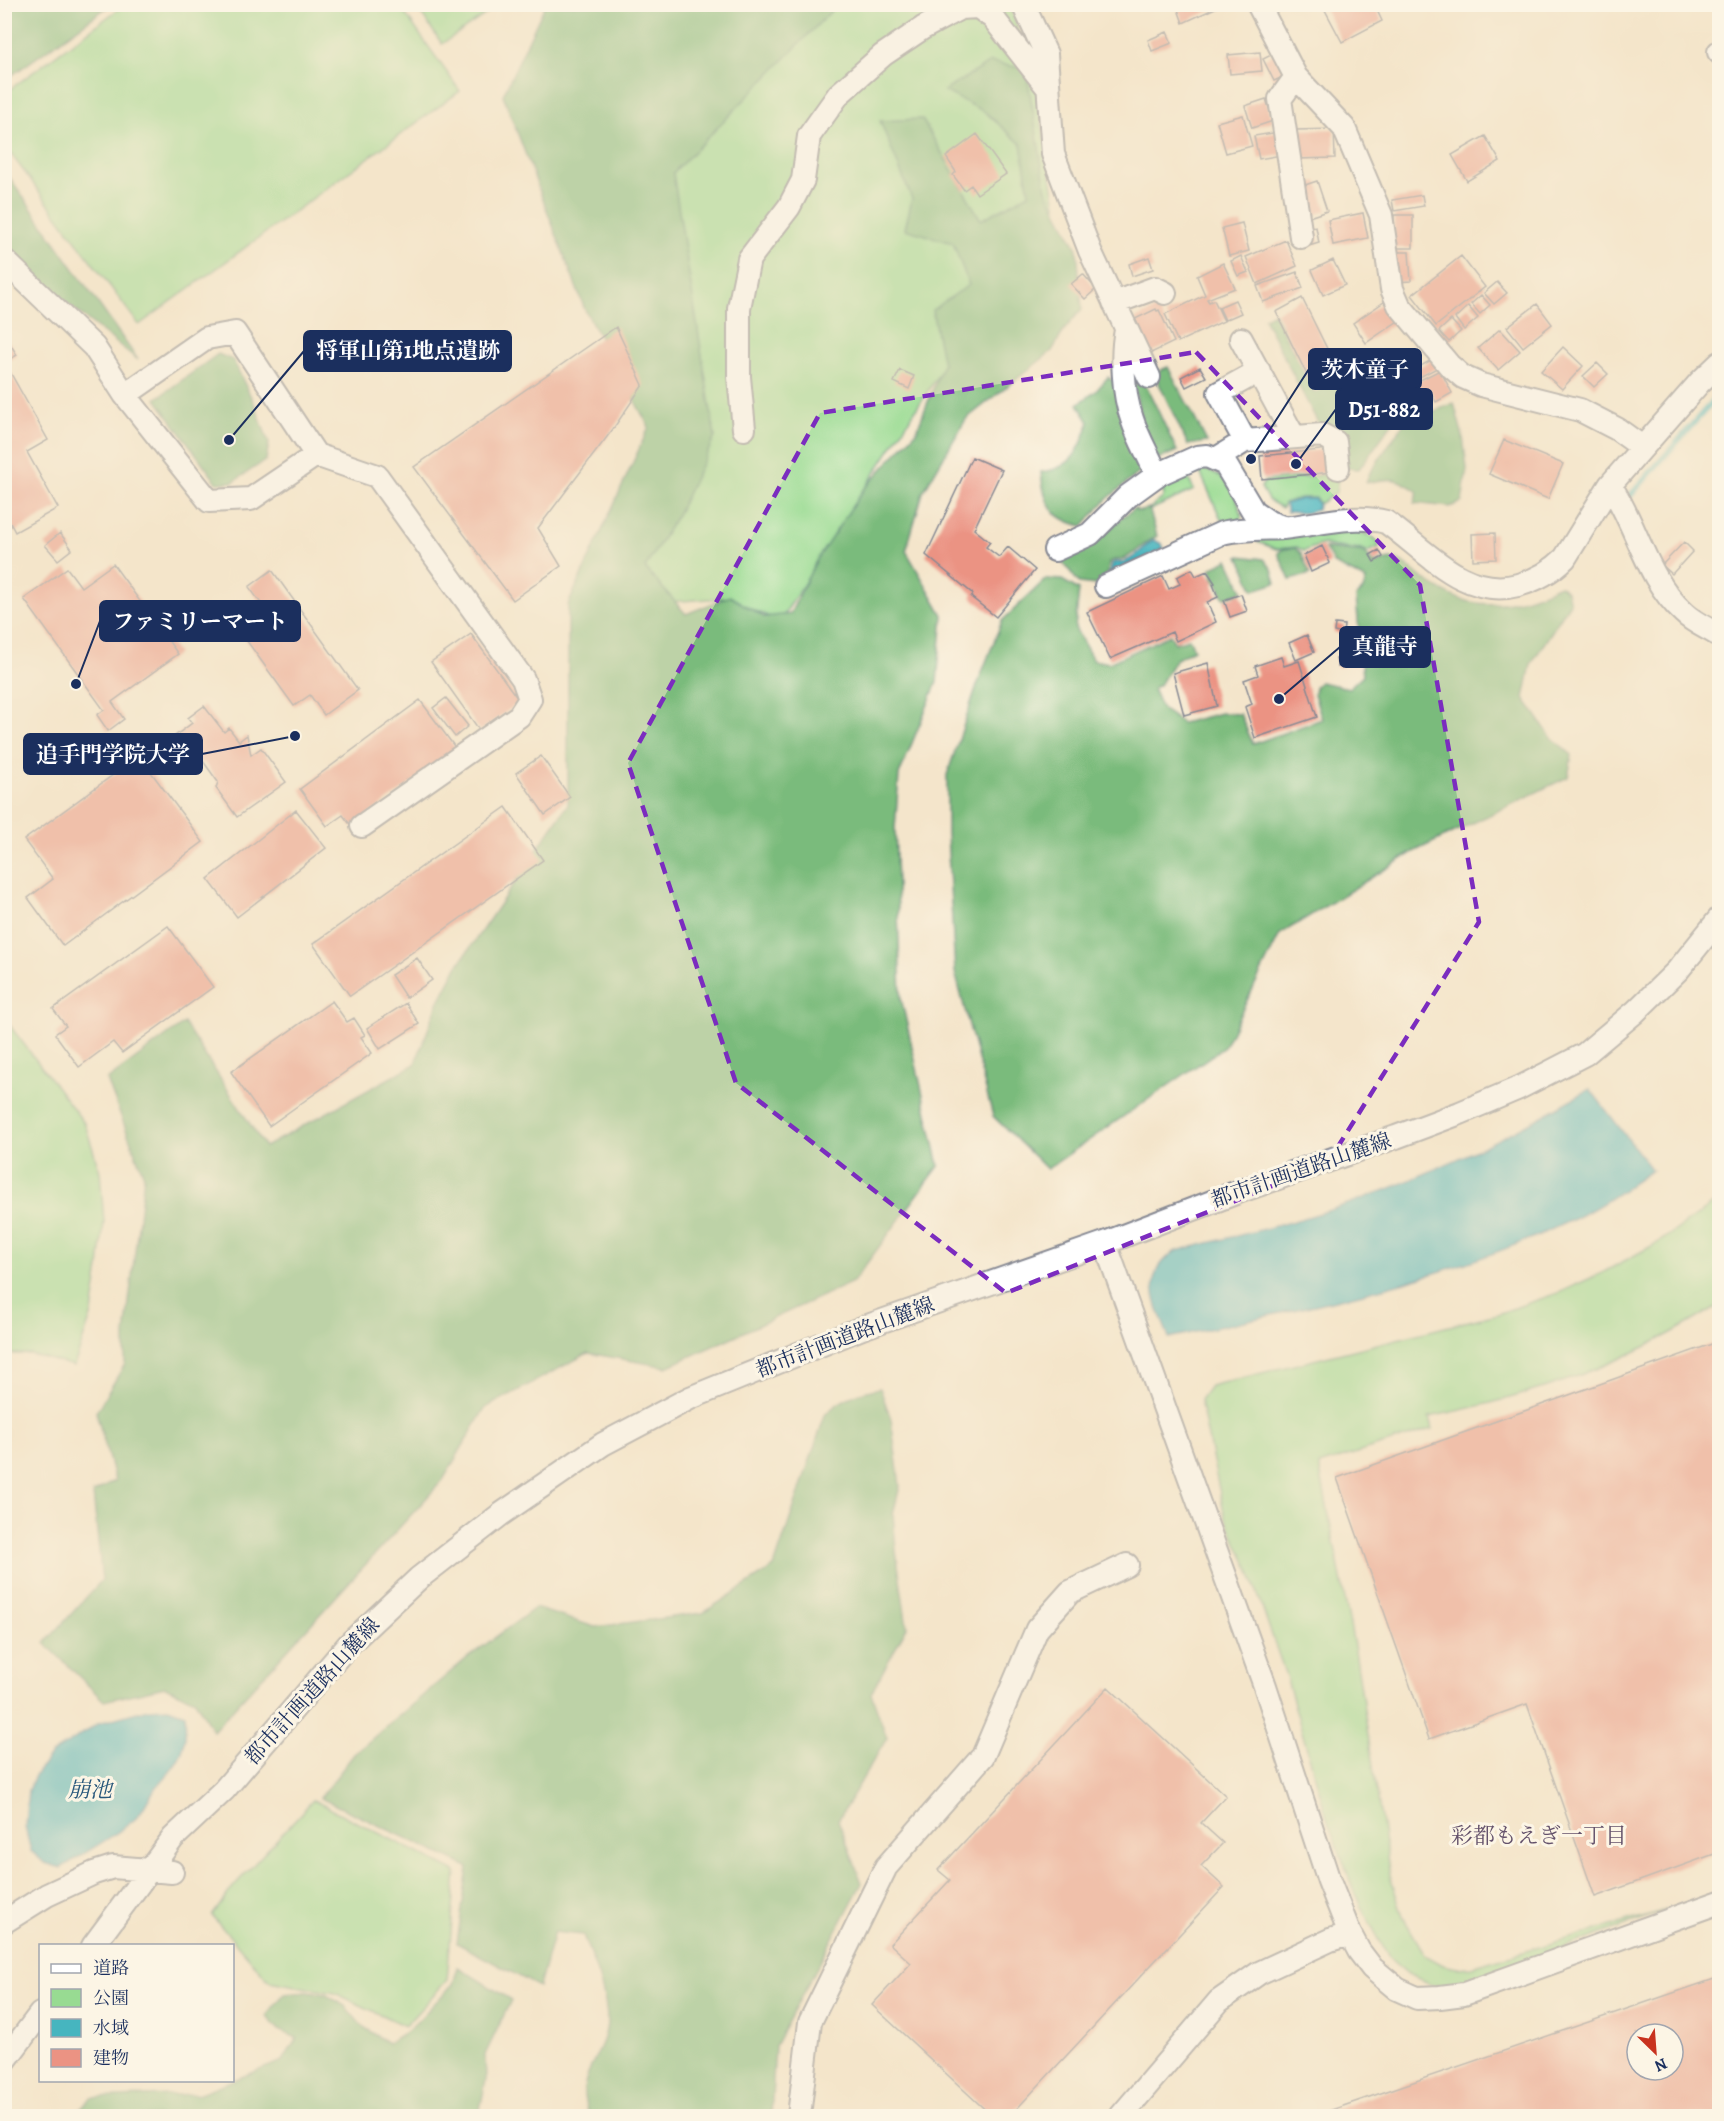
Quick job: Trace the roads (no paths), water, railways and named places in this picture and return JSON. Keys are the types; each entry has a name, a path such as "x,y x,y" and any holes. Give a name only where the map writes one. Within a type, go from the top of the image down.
{"street":[{"path":"1023,4 1046,54 1053,154 1090,251 1149,377"},
{"path":"1258,4 1296,77 1344,128 1381,215 1392,290 1399,304 1449,365 1463,377 1481,385 1580,410 1617,429 1642,447"},
{"path":"744,429 739,377 740,308 749,259 789,207 803,180 809,136 839,94 883,55 923,28 960,8 978,7 993,18 1048,88"},
{"path":"1296,77 1280,99 1301,237"},
{"path":"4,260 94,347 125,395 208,501 251,499 316,455"},
{"path":"1114,303 1155,288 1165,293"},
{"path":"1127,329 1123,358 1129,409 1157,475"},
{"path":"125,395 207,338 235,333 316,455 377,476 523,679 530,699 519,716 362,826"},
{"path":"1241,339 1294,437"},
{"path":"1106,586 1222,533 1239,529 1284,528 1345,519 1376,519 1386,522 1459,578 1479,585 1499,588 1536,580 1565,558 1610,484 1700,381 1719,363"},
{"path":"1245,441 1219,393 1258,371"},
{"path":"1216,459 1245,441 1322,435 1335,442 1338,468"},
{"path":"1055,550 1090,534 1128,496 1157,475 1197,457 1207,456 1225,464 1253,511 1269,522 1284,528"},
{"path":"1610,484 1623,504 1648,563 1676,606 1691,619 1719,636"},
{"name":"都市計画道路山麓線","path":"95,1944 161,1871 173,1838 225,1790 349,1644 419,1578 500,1515 603,1444 690,1398 862,1328 1460,1113 1519,1088 1585,1054 1635,1012 1678,970 1719,918"},
{"path":"1105,1242 1265,1686 1329,1881 1350,1934 1372,1968 1397,1989 1417,1998 1464,1994 1719,1902"},
{"path":"799,2116 810,2022 886,1867 983,1756 1037,1629 1070,1592 1127,1565"},
{"path":"4,1922 47,1895 94,1873 113,1867 161,1871"},
{"path":"1121,2116 1219,2001 1259,1973 1330,1940 1350,1934"},
{"path":"4,2062 39,2015"}],"water":[{"path":"1301,499 1315,499 1318,504 1317,510 1305,513 1287,512 1285,504"},
{"path":"1154,540 1162,544 1164,549 1110,574 1112,564 1131,559"},
{"path":"1590,1089 1652,1170 1599,1206 1542,1234 1439,1272 1385,1288 1169,1338 1156,1303 1154,1281 1157,1270 1176,1251 1272,1227 1364,1198 1463,1156 1528,1124"},
{"name":"崩池","path":"168,1708 185,1714 185,1738 181,1755 138,1816 118,1832 61,1868 45,1863 31,1851 25,1827 28,1790 51,1754 99,1723 148,1709"}],"waterway":[{"path":"1629,497 1720,393"}],"place":[{"name":"将軍山第1地点遺跡","path":"229,440"},
{"name":"茨木童子","path":"1251,459"},
{"name":"D51-882","path":"1296,464"},
{"name":"ファミリーマート","path":"76,684"},
{"name":"真龍寺","path":"1279,699"},
{"name":"追手門学院大学","path":"295,736"}],"district":[{"name":"彩都もえぎ一丁目","path":"1539,1835"}]}
